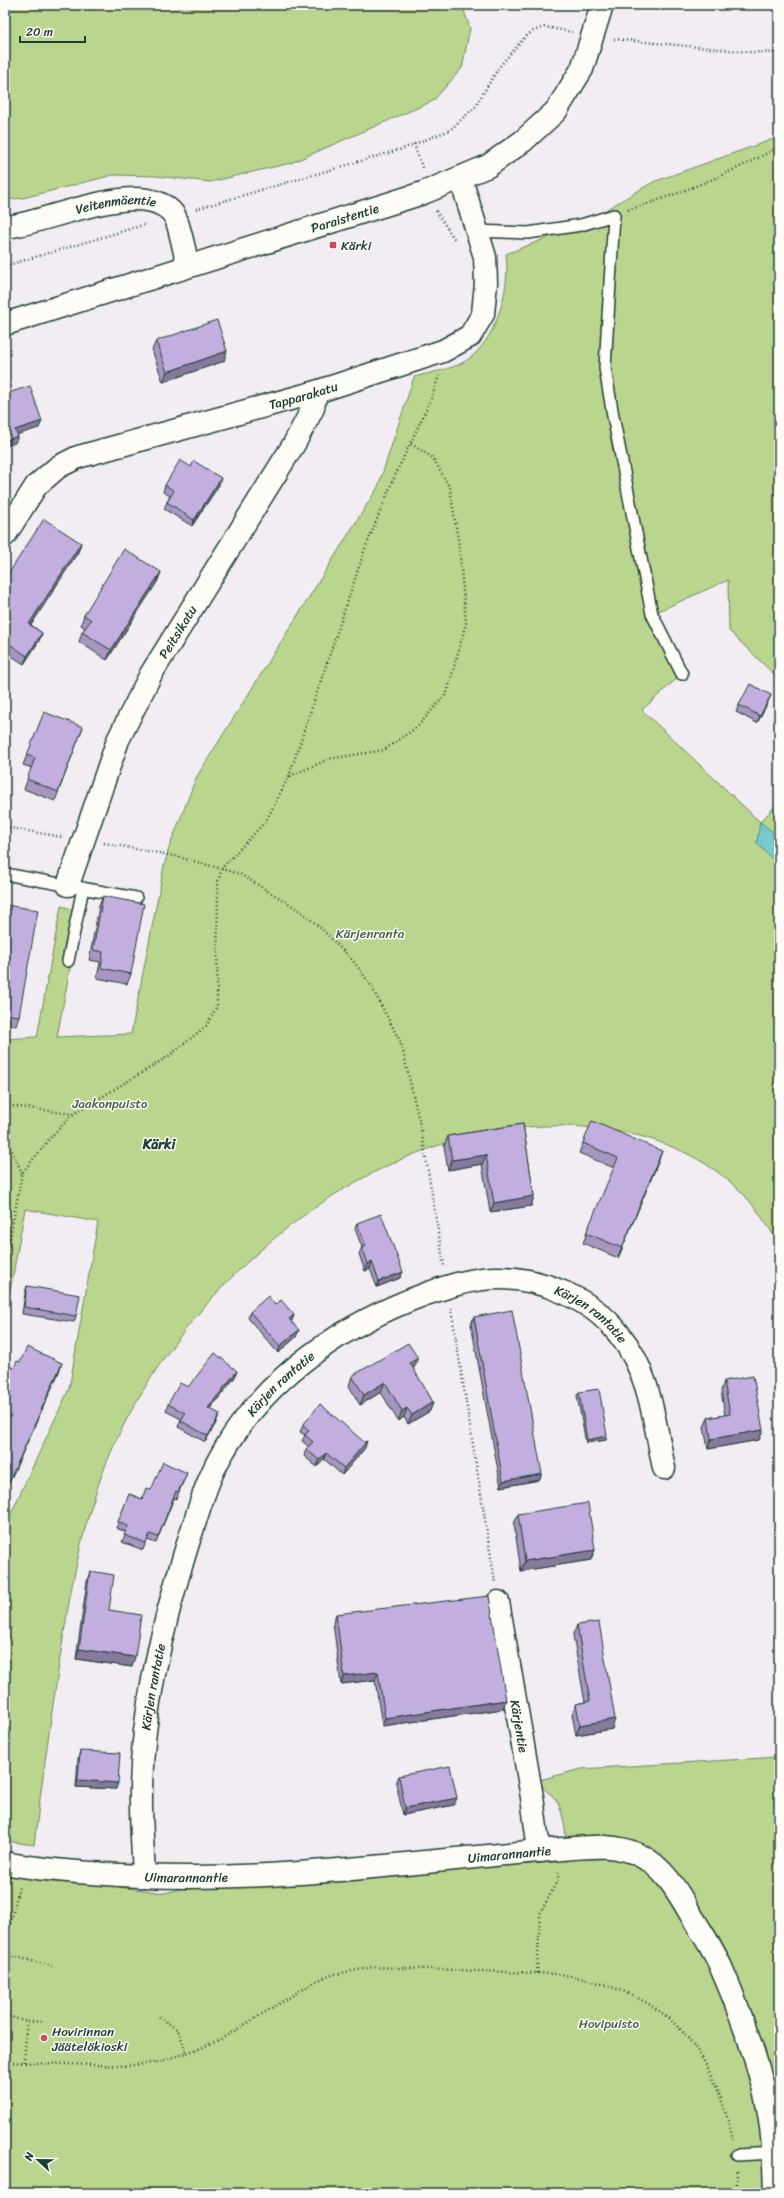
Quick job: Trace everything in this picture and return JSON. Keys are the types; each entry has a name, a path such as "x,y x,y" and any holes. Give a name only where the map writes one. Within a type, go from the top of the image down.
{"street":[{"name":"Paraistentie","path":"5,324 188,265 429,191 461,179 488,166 523,141 556,111 582,69 594,35 602,5"},
{"name":"Tapparakatu","path":"5,534 36,486 58,467 78,456 316,392 443,351 470,336 483,314 486,283 485,257 461,179"},
{"name":"Veitenmäentie","path":"5,227 111,200 160,204 174,216 188,265"},
{"name":"Peitsikatu","path":"75,886 83,840 118,740 151,674 294,444 313,408 316,392"},
{"name":"Kärjen rantatie","path":"144,1876 141,1801 144,1748 154,1683 175,1585 208,1483 222,1454 242,1424 267,1395 315,1352 375,1315 447,1287 476,1280 498,1278 518,1279 563,1292 603,1316 636,1357 645,1380 664,1468"},
{"name":"Kärjentie","path":"498,1602 531,1791 539,1851"},
{"name":"Uimarannantie","path":"15,1865 144,1876 254,1877 605,1846 625,1849 640,1855 661,1869 678,1892 720,1964 748,2039 766,2095 776,2153 775,2193"}],"lane":[{"path":"476,231 528,233 580,225 614,215 605,368 652,614 682,674"},
{"path":"5,874 136,898"},
{"path":"68,961 75,886"},
{"path":"737,2156 776,2153"}],"path":[{"path":"5,266 414,144 450,130 475,108 499,67 525,37 533,32 545,28 594,35 628,42 779,53"},
{"path":"414,144 435,208 456,244"},
{"path":"614,215 664,199 746,165 779,147"},
{"path":"5,1266 22,1173 72,1114 169,1056 206,1026 217,1006 218,881 222,868 266,821 289,776 365,549 437,385 443,351"},
{"path":"289,776 329,759 384,750 417,726 447,693 466,623 450,488 433,458 411,444"},
{"path":"5,827 165,854 240,874 299,910 322,929 354,963 370,984 401,1044 421,1129 498,1602"},
{"path":"5,1105 72,1114"},
{"path":"5,1136 22,1173"},
{"path":"537,1973 540,1914 558,1879 561,1864"},
{"path":"5,1947 15,1865"},
{"path":"5,1954 52,1966"},
{"path":"5,2062 126,2066 158,2062 186,2051 201,2048 221,2039 318,1980 354,1969 374,1967 537,1973 589,1979 648,2002 671,2019 694,2046 713,2076 726,2112 737,2156 737,2193"},
{"path":"5,2015 27,2022 43,2021"},
{"path":"159,2017 178,2030 186,2051"},
{"path":"24,2062 27,2022"}],"green space":[{"path":"5,5 462,5 470,28 462,68 433,101 291,163 210,182 156,176 113,175 23,198 5,200"},
{"name":"Kärjenranta","path":"779,137 779,679 729,631 728,580 652,614 682,674 642,710 760,822 757,843 779,866 779,1243 749,1200 737,1188 707,1165 657,1141 602,1129 526,1127 452,1141 381,1169 314,1208 252,1258 198,1314 152,1376 116,1441 96,1492 75,1571 57,1676 34,1845 5,1841 5,1526 69,1389 98,1222 25,1209 5,1319 5,1039 37,1037 61,906 81,911 57,1037 131,1034 164,866 169,848 196,778 378,487 414,377 447,369 464,362 475,354 485,342 493,329 503,298 506,282 506,254 580,225 653,182"},
{"path":"779,802 779,837 760,822"},
{"name":"Hovipuisto","path":"779,1757 779,2193 5,2193 5,1872 165,1893 183,1888 358,1878 554,1862 568,1858 565,1830 558,1803 545,1790 540,1780 581,1769"}],"water":[{"path":"760,822 779,837 779,866 757,843"}],"building":[{"path":"217,320 227,351 167,372 156,341"},
{"path":"30,386 42,421 15,430 18,436 5,441 5,394"},
{"path":"180,460 191,467 194,461 221,478 194,520 167,502 174,491 165,485"},
{"path":"44,519 81,543 29,624 42,633 27,656 5,641 5,579"},
{"path":"124,549 161,572 111,650 82,632 91,620 84,615"},
{"path":"750,684 771,695 760,716 739,705"},
{"path":"44,712 83,727 58,792 27,779 35,758 27,755"},
{"path":"103,896 144,904 131,974 101,968 103,952 93,950"},
{"path":"5,905 38,910 19,1016 5,1014"},
{"path":"592,1121 662,1151 622,1248 586,1233 618,1158 583,1143"},
{"path":"523,1124 534,1196 494,1203 486,1155 452,1160 448,1136"},
{"path":"381,1214 403,1272 379,1281 372,1262 368,1264 362,1247 366,1246 357,1223"},
{"path":"27,1286 80,1295 76,1316 24,1307"},
{"path":"268,1296 275,1305 281,1300 294,1315 289,1319 299,1330 280,1346 250,1312"},
{"path":"512,1310 542,1474 503,1481 474,1317"},
{"path":"408,1343 418,1358 410,1363 433,1402 412,1415 407,1408 402,1411 385,1382 364,1395 352,1376"},
{"path":"27,1347 62,1363 5,1489 5,1364 14,1368 17,1361 20,1362"},
{"path":"215,1353 237,1371 208,1408 220,1414 208,1436 181,1421 185,1413 168,1404 180,1383 188,1387"},
{"path":"753,1376 763,1430 711,1439 708,1418 730,1414 724,1381"},
{"path":"599,1389 607,1436 587,1440 579,1392"},
{"path":"320,1404 364,1442 367,1441 344,1468 326,1453 319,1460 306,1449 313,1442 305,1435 309,1430 303,1425"},
{"path":"163,1462 187,1473 178,1492 176,1491 158,1537 150,1534 146,1543 124,1535 128,1526 118,1522 129,1494 142,1499 146,1488 151,1490"},
{"path":"588,1503 595,1550 525,1561 518,1514"},
{"path":"90,1571 114,1575 109,1610 141,1615 135,1657 79,1649"},
{"path":"489,1596 506,1700 385,1718 378,1672 344,1676 336,1614"},
{"path":"599,1622 615,1719 580,1725 576,1704 590,1701 577,1625"},
{"path":"80,1751 120,1753 118,1783 78,1780"},
{"path":"450,1766 457,1798 405,1808 399,1776"}],"place":[{"name":"Kärki","path":"333,245"},
{"name":"Hovirinnan Jäätelökioski","path":"44,2038"}],"district":[{"name":"Kärki","path":"159,1144"}],"park label":[{"name":"Jaakonpuisto","path":"110,1103"}]}
